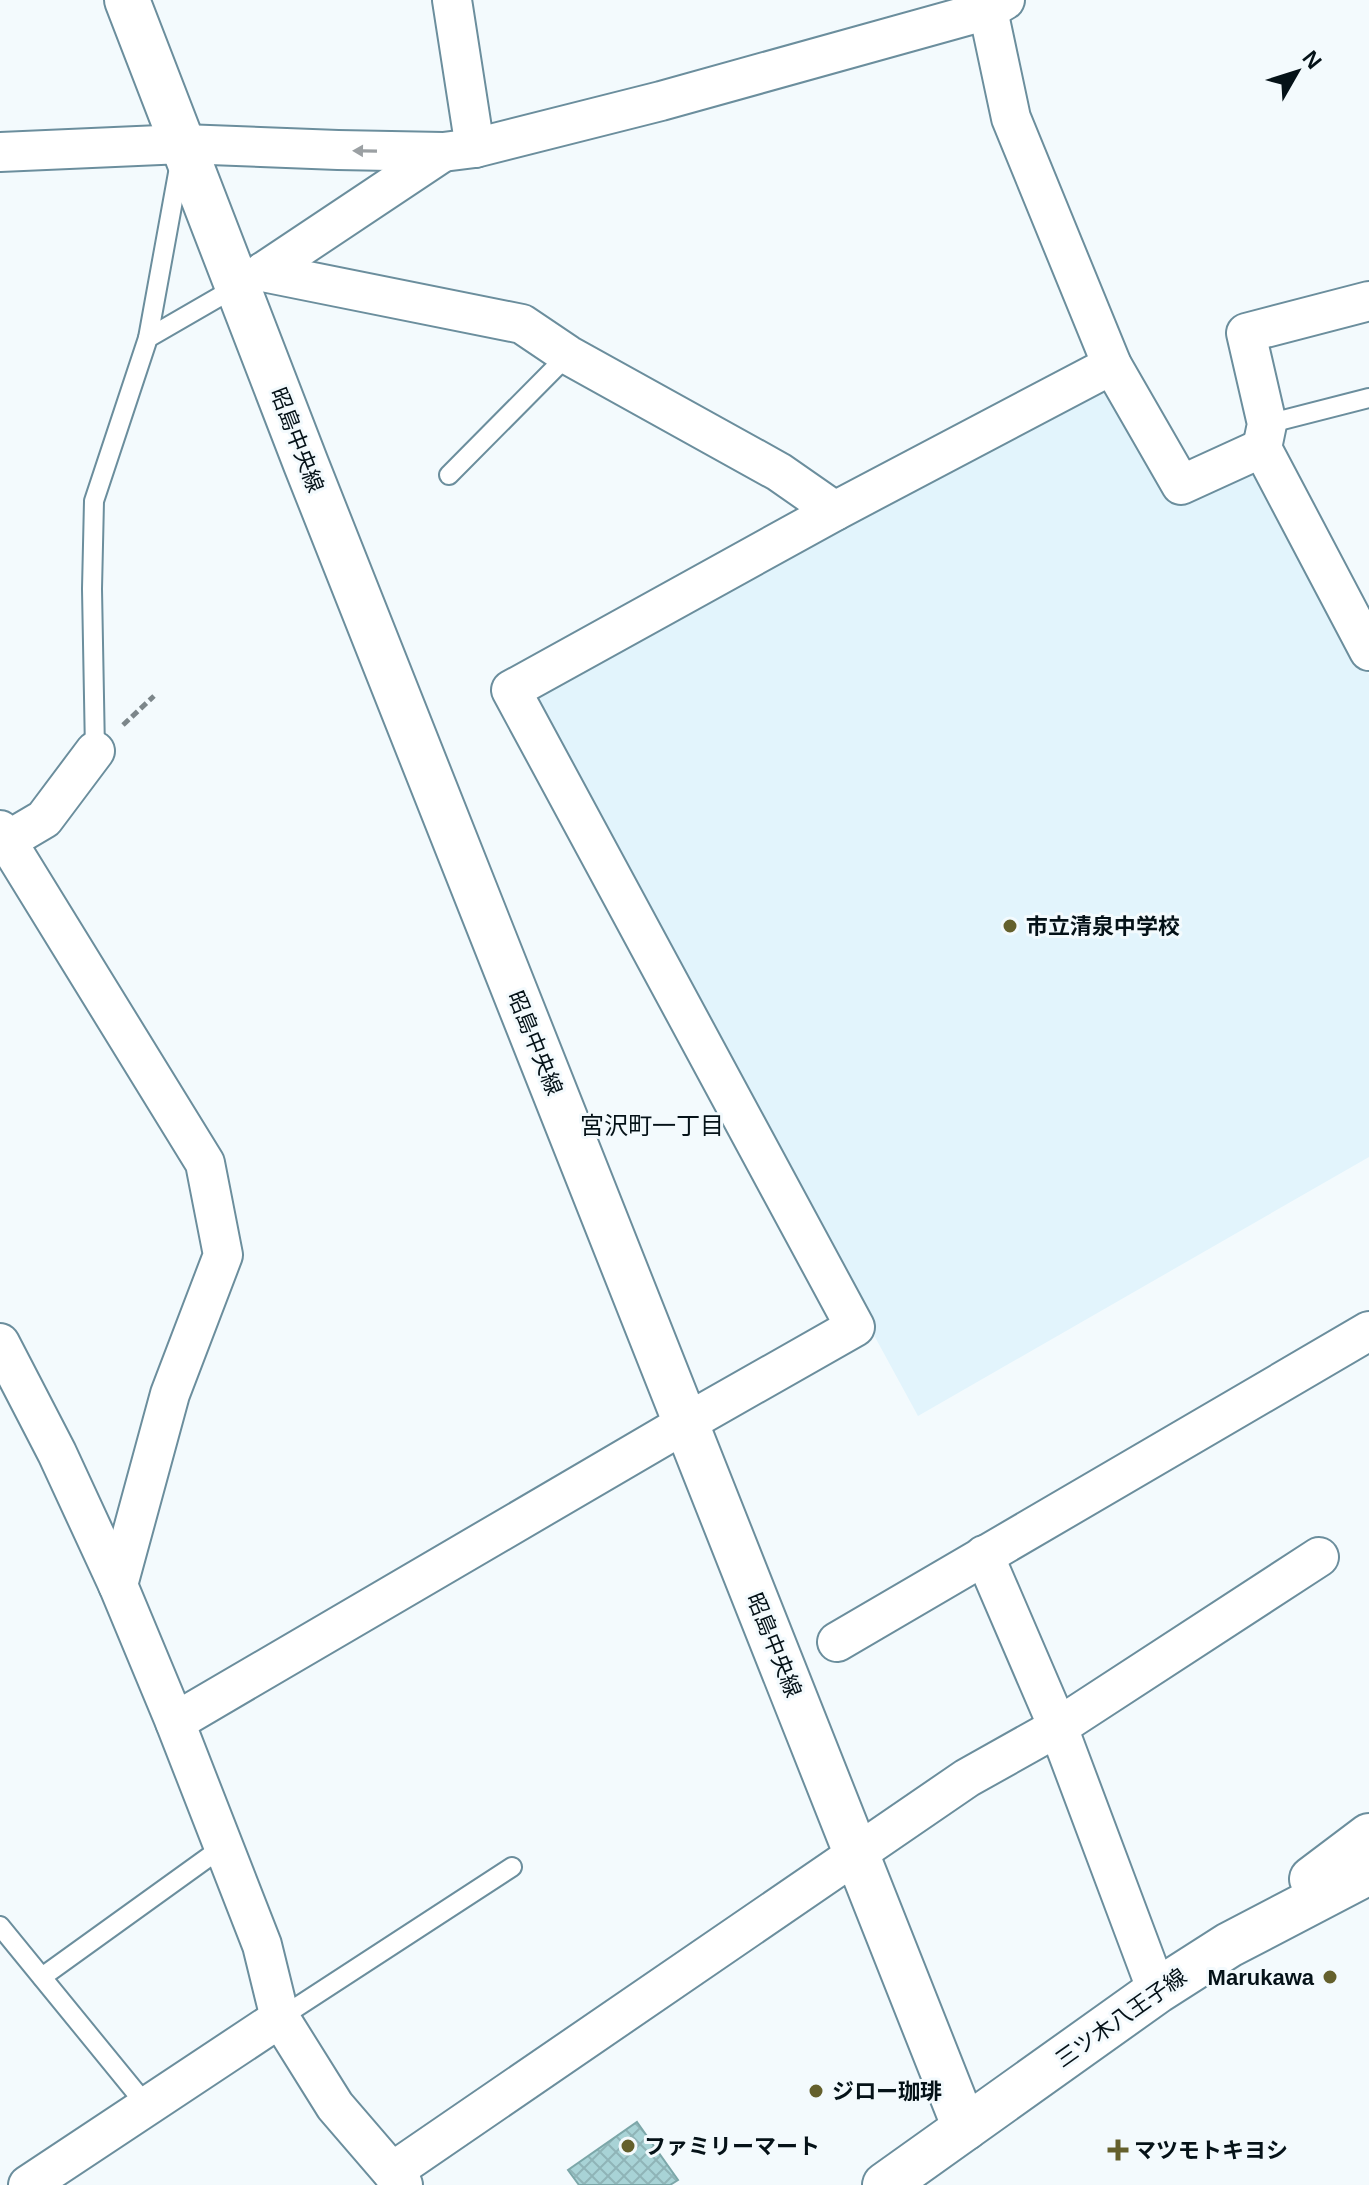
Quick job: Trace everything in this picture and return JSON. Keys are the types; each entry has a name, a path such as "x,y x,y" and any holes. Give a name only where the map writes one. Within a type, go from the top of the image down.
{"street":[{"name":"昭島中央線","path":"127,0 183,144 250,280 686,1423 965,2128"},
{"path":"452,0 459,150"},
{"path":"0,152 183,144 338,150 459,150 661,101 996,5 1011,118 1112,365 1181,485 1264,436"},
{"path":"250,280 459,150"},
{"path":"250,280 522,324 568,355 779,472 835,511"},
{"path":"1369,301 1246,333 1264,436 1369,651"},
{"path":"175,1722 855,1327 511,690 835,511 1112,365"},
{"path":"95,751 44,819 2,839 205,1163 223,1255 170,1394 118,1585"},
{"path":"837,1642 1369,1331"},
{"path":"0,1343 57,1453 118,1585 175,1722 262,1945 280,2018 335,2106 398,2178 856,1853 967,1778 1058,1727 1319,1557"},
{"path":"984,1555 1058,1727 1157,1991"},
{"path":"1229,1945 1369,1836"},
{"name":"三ツ木八王子線","path":"885,2185 1157,1991 1229,1945 1369,1872"},
{"path":"40,2182 280,2018"}],"lane":[{"path":"95,751 94,501 148,338 183,144"},
{"path":"148,338 250,280"},
{"path":"449,475 568,355"},
{"path":"1264,436 1369,398"},
{"path":"42,1977 224,1846"},
{"path":"280,2018 512,1867"},
{"path":"0,1926 147,2106"}],"shaded area":[{"name":"市立清泉中学校","path":"1103,383 1174,502 1253,460 1369,675 1369,1157 918,1416 526,696"}],"building":[{"name":"ファミリーマート","path":"637,2122 678,2180 670,2185 579,2185 568,2170"}],"place":[{"name":"市立清泉中学校","path":"1010,926"},
{"name":"Marukawa","path":"1330,1977"},
{"name":"ジロー珈琲","path":"816,2091"},
{"name":"ファミリーマート","path":"628,2146"},
{"name":"マツモトキヨシ","path":"1118,2150"}],"district":[{"name":"宮沢町一丁目","path":"652,1125"}]}
